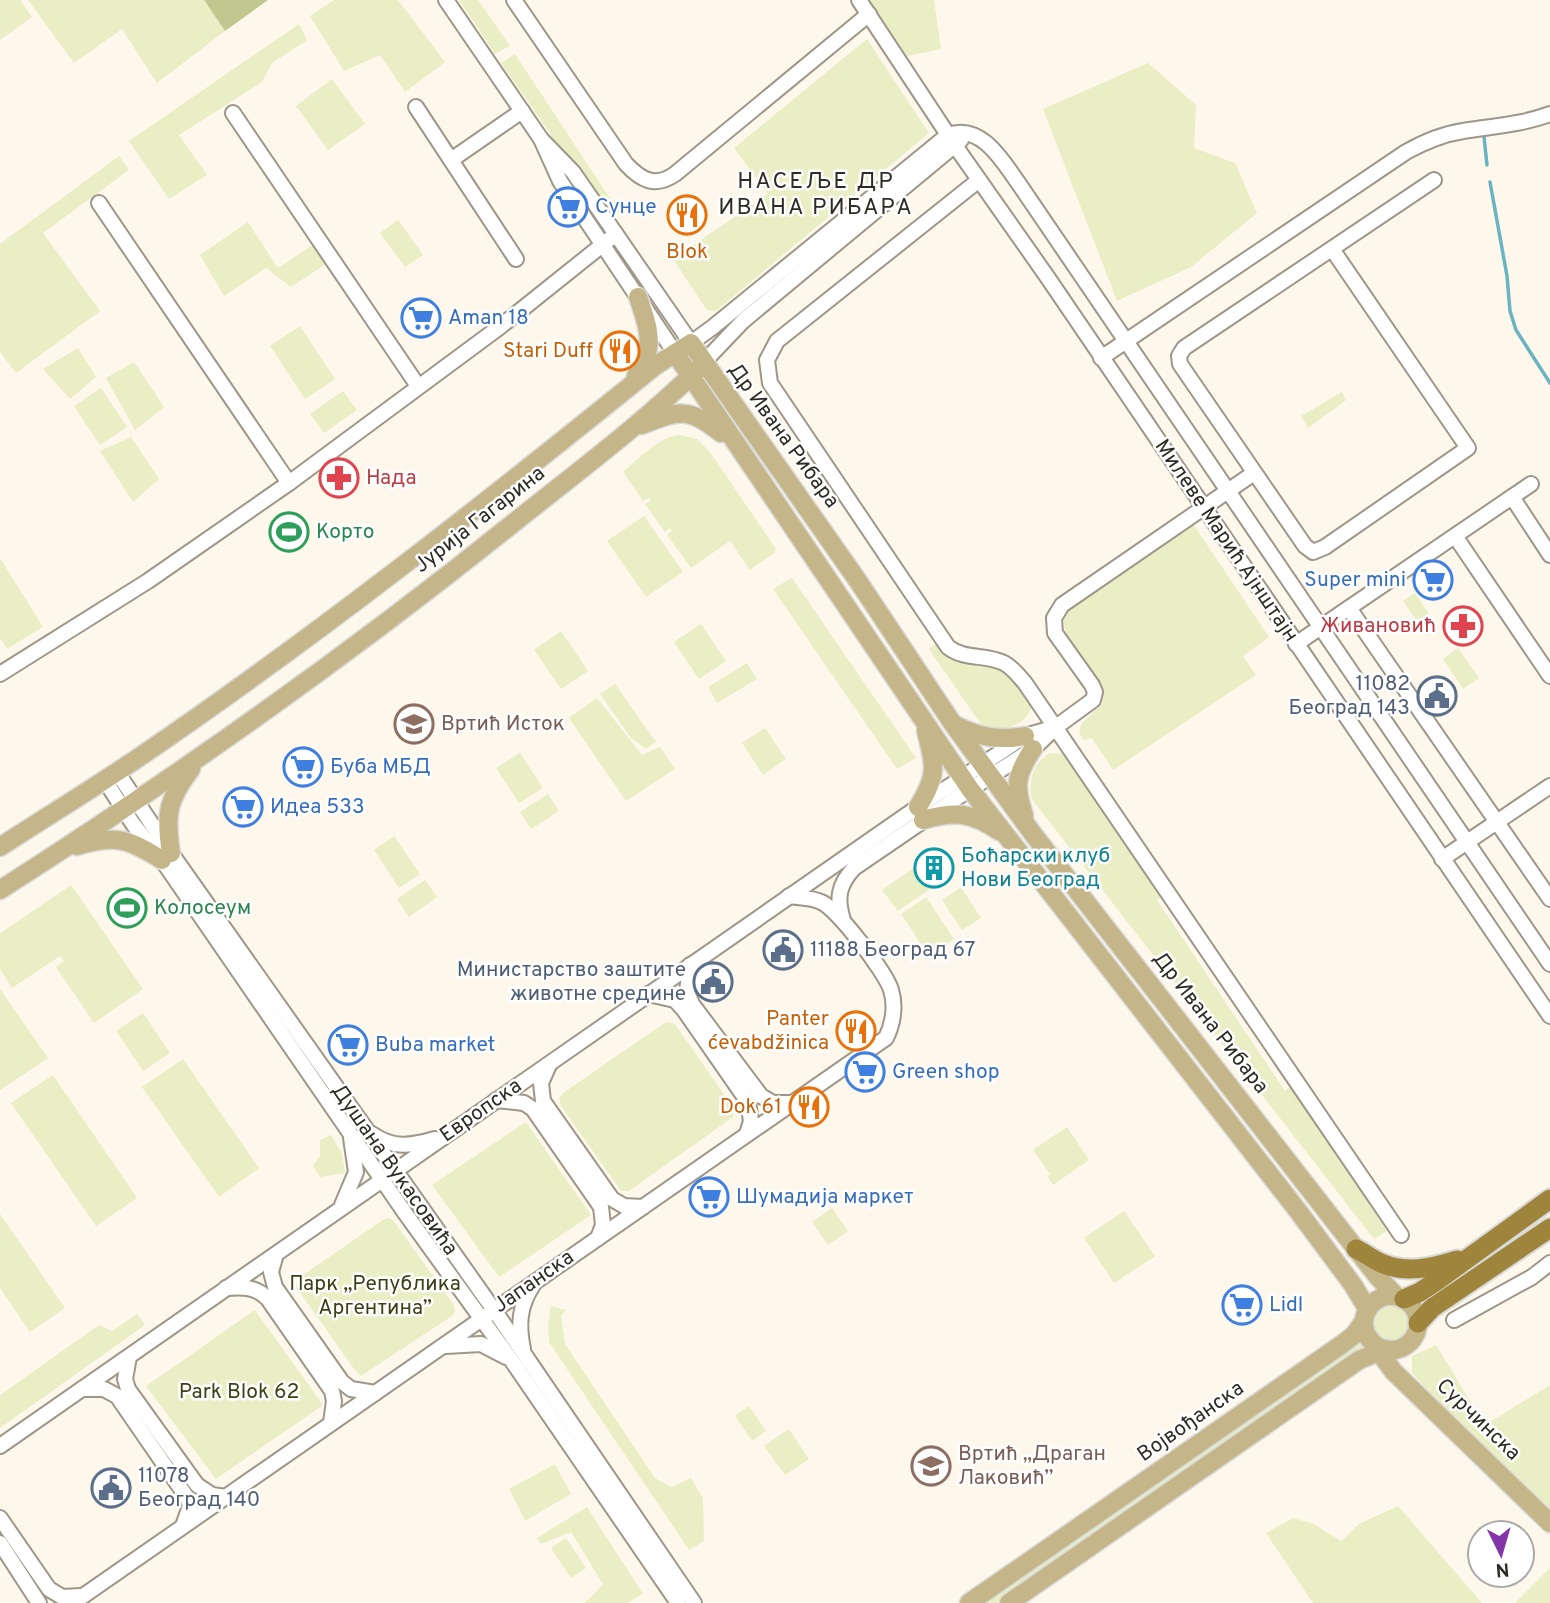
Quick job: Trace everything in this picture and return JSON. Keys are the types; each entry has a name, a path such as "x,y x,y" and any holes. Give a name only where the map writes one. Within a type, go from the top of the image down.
{"highway":[{"path":"1400,1298 1420,1292 1550,1199"},
{"path":"1418,1323 1432,1308 1550,1228"},
{"path":"1356,1249 1378,1262 1401,1269 1438,1266 1471,1256"}],"main road":[{"path":"628,387 640,371 648,353 647,326 638,297"},
{"name":"Јурија Гагарина","path":"0,847 169,736 370,590 628,387 691,343"},
{"name":"Др Ивана Рибара","path":"691,343 858,581 953,724 1033,834 1382,1283 1400,1298"},
{"name":"Др Ивана Рибара","path":"675,353 966,783 1298,1211 1353,1285 1366,1315"},
{"name":"Јурија Гагарина","path":"0,890 204,754 462,565 625,432 703,363"},
{"path":"625,432 667,415 684,413 701,418 733,442"},
{"path":"923,718 932,755 933,776 920,813 939,816 964,814 997,830 1013,844"},
{"path":"953,724 984,737 1029,743 1017,781 1019,801 1033,834"},
{"path":"57,853 94,841 120,840 166,857 171,799 183,779 204,754"},
{"path":"1009,1603 1377,1347 1395,1350 1405,1346 1415,1336 1418,1323 1414,1309 1400,1298 1380,1298 1366,1315 1377,1347"},
{"name":"Војвођанска","path":"969,1603 1341,1345 1354,1335 1366,1315"},
{"name":"Сурчинска","path":"1398,1376 1405,1346"},
{"name":"Сурчинска","path":"1377,1347 1398,1376 1550,1523"},
{"path":"1344,1370 1368,1367 1398,1376"}],"street":[{"name":"Др Ивана Рибара","path":"446,0 541,139 560,181 675,353"},
{"path":"514,0 626,164 640,178 654,183 675,174 869,14"},
{"name":"Милеве Марић Ајнштајн","path":"859,0 952,141 1550,1016"},
{"path":"416,107 516,260"},
{"path":"451,160 522,111"},
{"path":"233,113 418,386"},
{"path":"1101,358 1422,143 1450,134 1517,125 1550,114"},
{"name":"Милеве Марић Ајнштајн","path":"952,141 964,132 981,139 1008,169 1550,964"},
{"name":"Др Ивана Рибара","path":"541,139 573,172 691,343"},
{"name":"Јурија Гагарина","path":"691,343 952,141"},
{"name":"Јурија Гагарина","path":"703,363 743,321 952,141"},
{"name":"Др Ивана Рибара","path":"979,180 777,341 769,354 768,376 802,431 948,647 955,653 995,660 1010,667 1025,683 1401,1235"},
{"path":"1332,249 1468,449 1325,547 1313,552 1305,546 1254,473 1180,364 1179,356 1184,348 1434,180"},
{"path":"99,203 289,483"},
{"path":"0,674 148,581 289,483 501,326 616,234"},
{"path":"966,783 1056,727 1093,699 1095,692 1088,678 1055,633 1053,625 1056,611 1068,600 1254,473"},
{"name":"Милеве Марић Ајнштајн","path":"1321,627 1531,484"},
{"path":"1512,498 1550,555"},
{"path":"1455,536 1550,676"},
{"path":"1349,608 1550,899"},
{"path":"1296,644 1321,627"},
{"name":"Душана Вукасовића","path":"110,776 366,1130 388,1175 481,1319 518,1358 694,1603"},
{"name":"Европска","path":"0,1446 789,896 966,783"},
{"path":"1442,859 1550,786"},
{"name":"Европска","path":"843,921 839,890 847,876 920,813"},
{"name":"Душана Вукасовића","path":"166,857 349,1130 388,1175 494,1310 518,1358 678,1603"},
{"name":"Јапанска","path":"79,1599 886,1038 893,1011 890,986 843,921 823,902 789,896"},
{"path":"690,965 687,992 692,1004 761,1096 773,1103 791,1103"},
{"path":"648,994 674,1000 684,1010 748,1102 751,1121 747,1134"},
{"path":"549,1063 541,1083 543,1101 612,1199 624,1206 643,1207"},
{"path":"496,1100 524,1102 538,1115 601,1207 603,1225 598,1238"},
{"path":"341,1209 356,1172 349,1130"},
{"path":"366,1130 384,1142 397,1146 443,1137"},
{"path":"276,1254 271,1272 275,1287 342,1382 351,1389 375,1393"},
{"path":"1454,1320 1532,1277 1550,1263"},
{"path":"441,1347 481,1344 518,1358 520,1313 539,1278"},
{"path":"226,1288 249,1287 258,1290 268,1299 332,1391 334,1401 331,1423"},
{"path":"129,1357 125,1379 133,1396 201,1489 212,1495 226,1497"},
{"path":"81,1390 104,1389 117,1396 188,1499 190,1506 183,1526"},
{"path":"0,1518 49,1589 62,1597 79,1599"},
{"path":"0,1543 39,1603"}],"green space":[{"path":"0,0 20,0 32,17 0,40"},
{"path":"28,0 204,0 225,31 157,83 122,29 74,63"},
{"path":"204,0 268,0 225,31"},
{"path":"334,0 398,0 445,62 405,92 380,55 344,71 310,16"},
{"path":"459,0 478,0 510,46 495,54"},
{"path":"869,0 934,0 941,49 907,56"},
{"path":"299,24 307,40 272,63 262,82 179,135 207,175 169,199 129,141"},
{"path":"867,39 929,133 716,311 707,310 673,259 768,194 734,148"},
{"path":"515,54 617,209 605,213 501,63"},
{"path":"1148,63 1196,105 1194,148 1235,163 1257,213 1191,267 1117,301 1043,109"},
{"path":"332,79 365,124 328,150 296,106"},
{"path":"119,156 129,170 43,233 100,311 16,373 0,352 0,244"},
{"path":"398,220 423,255 405,267 380,233"},
{"path":"248,222 278,268 314,244 326,264 291,287 266,268 224,296 200,255"},
{"path":"300,326 335,379 305,399 270,346"},
{"path":"78,348 96,377 70,399 43,369"},
{"path":"134,362 164,407 135,430 106,378"},
{"path":"101,388 127,427 100,445 74,406"},
{"path":"343,391 357,410 324,433 310,414"},
{"path":"1342,392 1346,400 1308,428 1301,416"},
{"path":"680,435 697,439 710,452 776,549 750,570 730,541 691,568 667,535 672,531 670,528 665,532 645,504 651,501 649,498 643,501 623,472 664,439"},
{"path":"131,437 159,479 133,502 100,451"},
{"path":"644,516 683,572 646,597 607,541"},
{"path":"1193,524 1269,637 1243,656 1256,675 1113,770 1092,738 1083,740 1079,732 1082,723 1102,704 1102,691 1097,678 1070,641 1065,629 1065,618 1072,607"},
{"path":"0,558 43,627 7,649 0,638"},
{"path":"792,578 916,758 897,769 773,589"},
{"path":"1415,593 1438,628 1427,636 1403,601"},
{"path":"701,624 726,661 699,679 674,642"},
{"path":"561,631 588,671 561,689 534,650"},
{"path":"938,642 958,658 999,669 1017,681 1032,705 1025,719 1003,729 987,727 980,723 929,649"},
{"path":"1458,648 1479,678 1463,689 1443,659"},
{"path":"747,663 757,679 717,703 708,687"},
{"path":"615,684 656,742 646,749 631,738 600,694"},
{"path":"597,698 642,755 660,747 675,769 626,801 569,718"},
{"path":"765,728 786,759 763,775 742,743"},
{"path":"520,753 543,788 519,803 496,768"},
{"path":"1049,753 1063,754 1164,895 1157,900 1285,1091 1292,1086 1387,1231 1374,1239 1031,798 1033,773 1038,763"},
{"path":"548,794 559,811 531,829 520,812"},
{"path":"394,836 420,874 399,888 374,850"},
{"path":"918,865 933,887 898,911 882,890"},
{"path":"425,880 437,897 409,917 397,899"},
{"path":"71,885 143,989 94,1023 56,967 64,961 60,956 12,988 0,969 0,933"},
{"path":"961,887 981,918 962,930 942,900"},
{"path":"926,897 954,939 929,956 901,914"},
{"path":"0,989 48,1058 0,1090"},
{"path":"143,1013 170,1053 143,1071 116,1031"},
{"path":"666,1022 675,1024 734,1109 733,1117 629,1191 621,1191 561,1106 559,1099 563,1093"},
{"path":"183,1059 259,1168 219,1197 142,1087"},
{"path":"53,1075 137,1198 96,1226 11,1103"},
{"path":"526,1122 591,1215 499,1277 432,1185"},
{"path":"1067,1127 1089,1160 1053,1185 1047,1176 1050,1174 1033,1150"},
{"path":"331,1135 342,1153 345,1173 320,1177 313,1166 320,1156 320,1140"},
{"path":"832,1208 848,1231 828,1245 812,1222"},
{"path":"1124,1211 1155,1256 1114,1283 1084,1238"},
{"path":"0,1214 65,1308 30,1332 0,1288"},
{"name":"Парк „Република Аргентина”","path":"389,1218 454,1305 455,1311 452,1316 361,1376 296,1287 300,1277"},
{"path":"1391,1303 1404,1309 1410,1322 1404,1335 1391,1341 1378,1335 1372,1322 1378,1309"},
{"path":"551,1306 566,1310 561,1316 565,1344 655,1478 671,1487 691,1478 703,1498 704,1541 689,1550 549,1342"},
{"name":"Park Blok 62","path":"255,1310 323,1405 216,1479 146,1386"},
{"path":"137,1314 145,1325 0,1428 0,1395 99,1325 112,1331"},
{"path":"1361,1339 1369,1349 1236,1436 997,1603 983,1603 1148,1491"},
{"path":"1436,1345 1485,1425 1550,1385 1550,1513 1470,1437 1412,1373 1412,1356"},
{"path":"749,1406 766,1431 752,1441 735,1416"},
{"path":"789,1429 809,1459 785,1475 764,1446"},
{"path":"555,1464 571,1494 525,1521 509,1489"},
{"path":"1398,1506 1466,1585 1466,1589 1470,1589 1482,1603 1313,1603 1266,1533 1293,1518 1314,1524 1341,1541 1359,1524"},
{"path":"587,1507 643,1594 627,1603 585,1603 603,1584 571,1532 541,1544 537,1538"},
{"path":"566,1538 586,1568 571,1578 551,1548"},
{"path":"1550,1568 1550,1603 1515,1603 1529,1589 1536,1589 1536,1582"}],"waterway":[{"path":"1484,137 1487,165"},
{"path":"1490,182 1507,276 1510,311 1516,330 1550,383"}],"place":[{"name":"Сунце","path":"568,207"},
{"name":"Blok","path":"687,215"},
{"name":"Aman 18","path":"421,318"},
{"name":"Stari Duff","path":"620,351"},
{"name":"Нада","path":"339,478"},
{"name":"Корто","path":"289,532"},
{"name":"Super mini","path":"1433,580"},
{"name":"Живановић","path":"1463,626"},
{"name":"11082 Београд 143","path":"1437,696"},
{"name":"Вртић Исток","path":"414,724"},
{"name":"Буба МБД","path":"303,767"},
{"name":"Идеа 533","path":"243,807"},
{"name":"Боћарски клуб Нови Београд","path":"934,868"},
{"name":"Колосеум","path":"127,908"},
{"name":"11188 Београд 67","path":"783,950"},
{"name":"Министарство заштите животне средине","path":"713,982"},
{"name":"Panter ćevabdžinica","path":"856,1031"},
{"name":"Buba market","path":"348,1045"},
{"name":"Green shop","path":"865,1072"},
{"name":"Dok 61","path":"809,1107"},
{"name":"Шумадија маркет","path":"709,1197"},
{"name":"Lidl","path":"1242,1305"},
{"name":"Вртић „Драган Лаковић”","path":"931,1466"},
{"name":"11078 Београд 140","path":"111,1488"}],"district":[{"name":"НАСЕЉЕ ДР ИВАНА РИБАРА","path":"816,195"}]}
